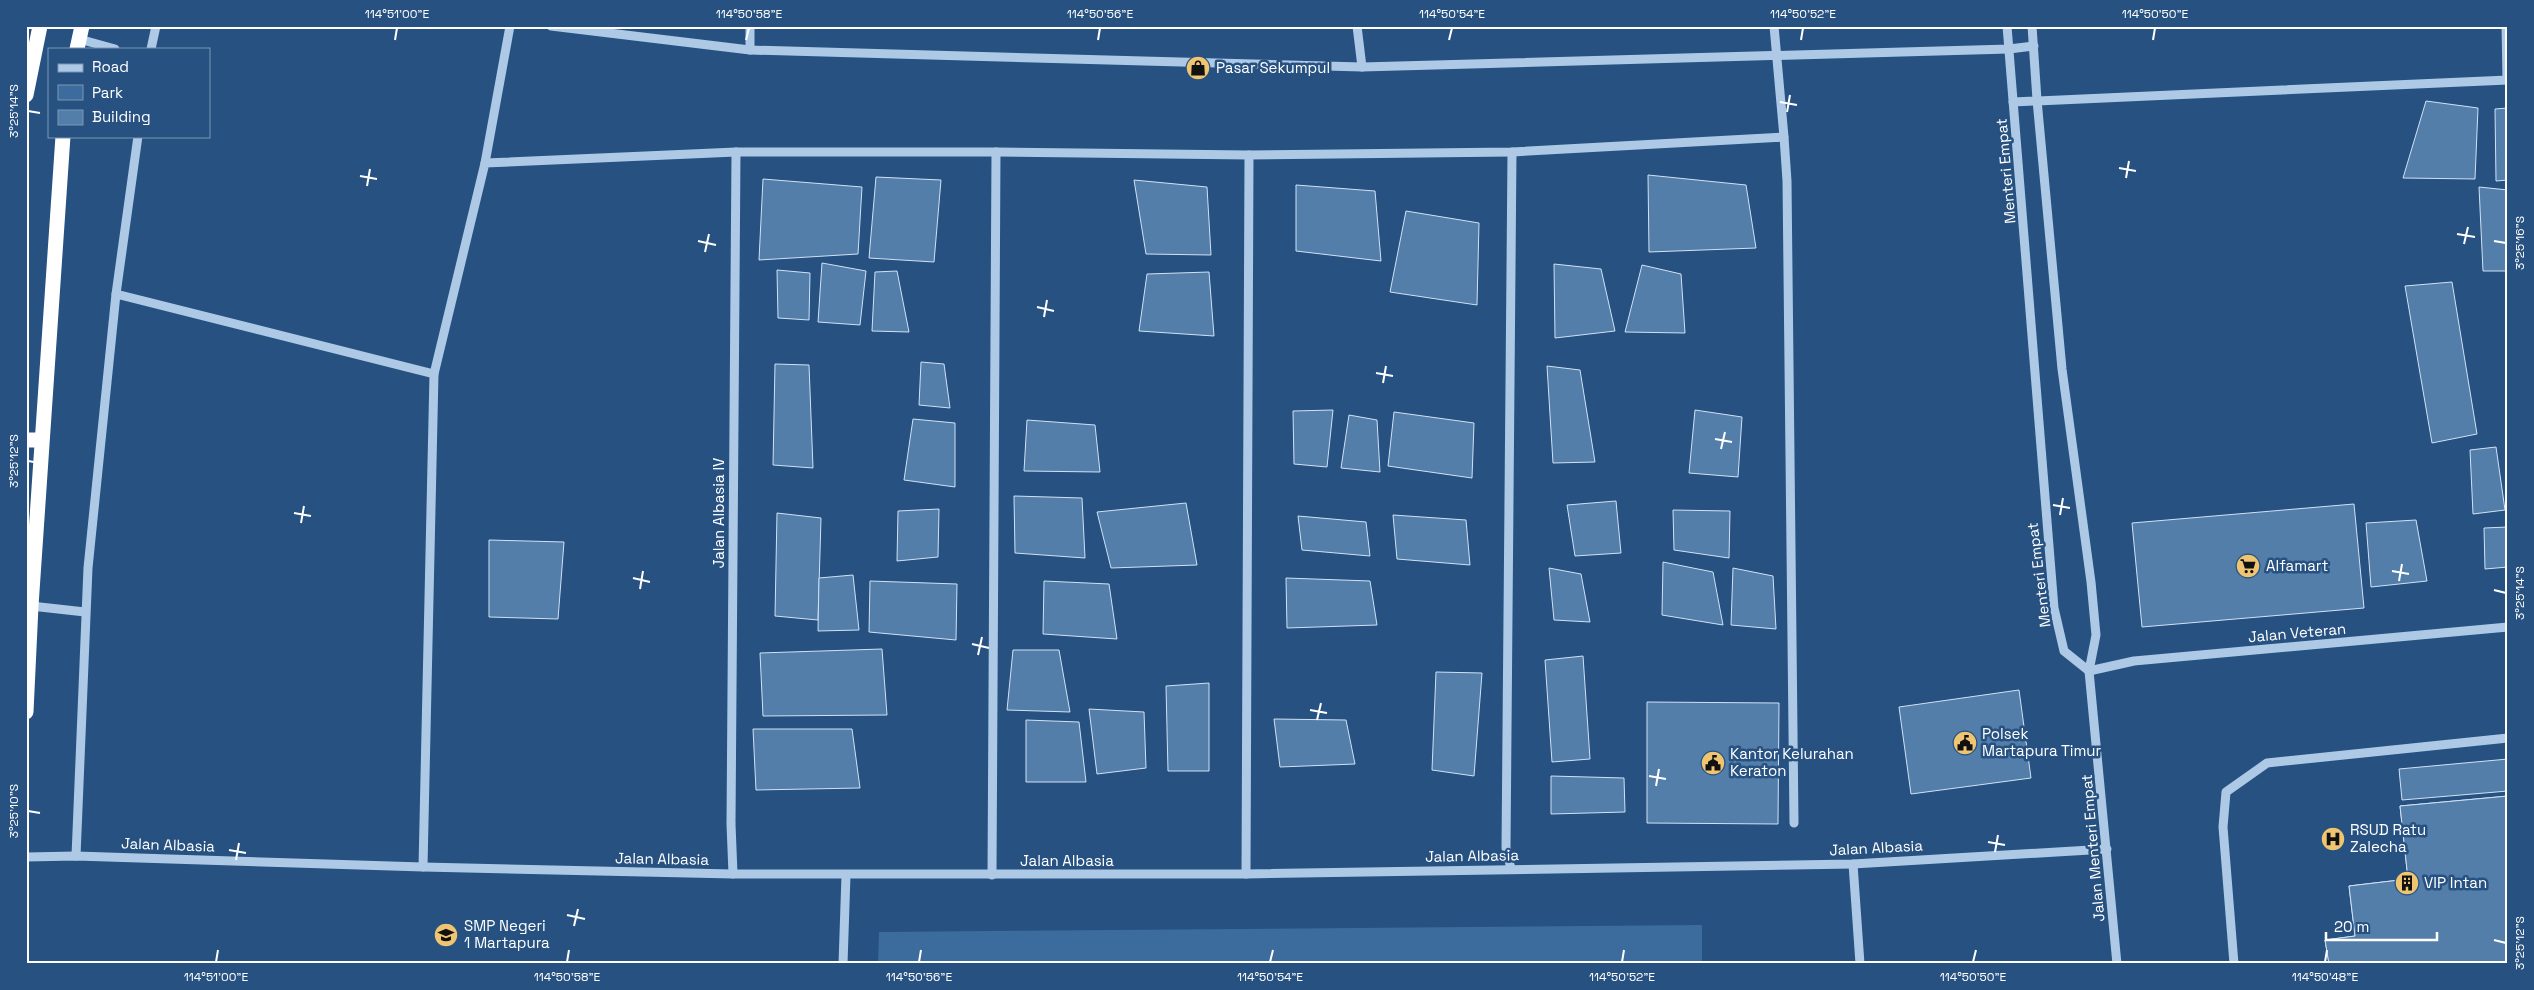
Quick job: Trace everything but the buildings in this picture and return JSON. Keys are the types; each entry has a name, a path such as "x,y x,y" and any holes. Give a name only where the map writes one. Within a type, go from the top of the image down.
{"highway":[{"path":"26,95 40,26"},
{"path":"26,712 31,606 34,440 62,138"}],"street":[{"path":"150,48 156,26"},
{"path":"423,868 434,374 486,163 510,26"},
{"path":"551,26 750,50 1362,66 1777,56 2009,49 2034,46"},
{"path":"750,26 750,50"},
{"path":"1357,26 1362,66"},
{"path":"1774,26 1787,181 1794,823"},
{"name":"Menteri Empat","path":"2007,26 2054,608 2064,651 2089,671"},
{"path":"2032,26 2062,369 2092,582 2096,635 2089,671"},
{"path":"2013,102 2508,80 2506,26"},
{"path":"79,38 112,48"},
{"path":"486,163 736,152 996,152 1249,155 1512,152 1784,137"},
{"path":"76,856 85,612 116,294 138,138"},
{"name":"Jalan Albasia IV","path":"733,874 731,814 736,152"},
{"path":"992,875 996,152"},
{"path":"1511,869 1506,848 1512,152"},
{"path":"1246,874 1249,155"},
{"path":"116,294 434,374"},
{"path":"31,606 85,612"},
{"name":"Jalan Veteran","path":"2089,671 2134,661 2508,627"},
{"name":"Jalan Menteri Empat","path":"2089,671 2117,964"},
{"path":"2234,964 2223,827 2226,792 2267,763 2508,738"},
{"name":"Jalan Albasia","path":"26,857 76,856 423,868 733,874 992,875 1246,874 1853,864 2107,849"},
{"path":"1853,864 1860,964"},
{"path":"843,964 846,875"}],"green space":[{"path":"1702,925 1702,964 878,964 879,932"}],"place":[{"name":"Pasar Sekumpul","path":"1198,68"},
{"name":"Alfamart","path":"2248,566"},
{"name":"Polsek Martapura Timur","path":"1965,743"},
{"name":"Kantor Kelurahan Keraton","path":"1713,763"},
{"name":"RSUD Ratu Zalecha","path":"2333,839"},
{"name":"VIP Intan","path":"2407,883"},
{"name":"SMP Negeri 1 Martapura","path":"446,935"}]}
